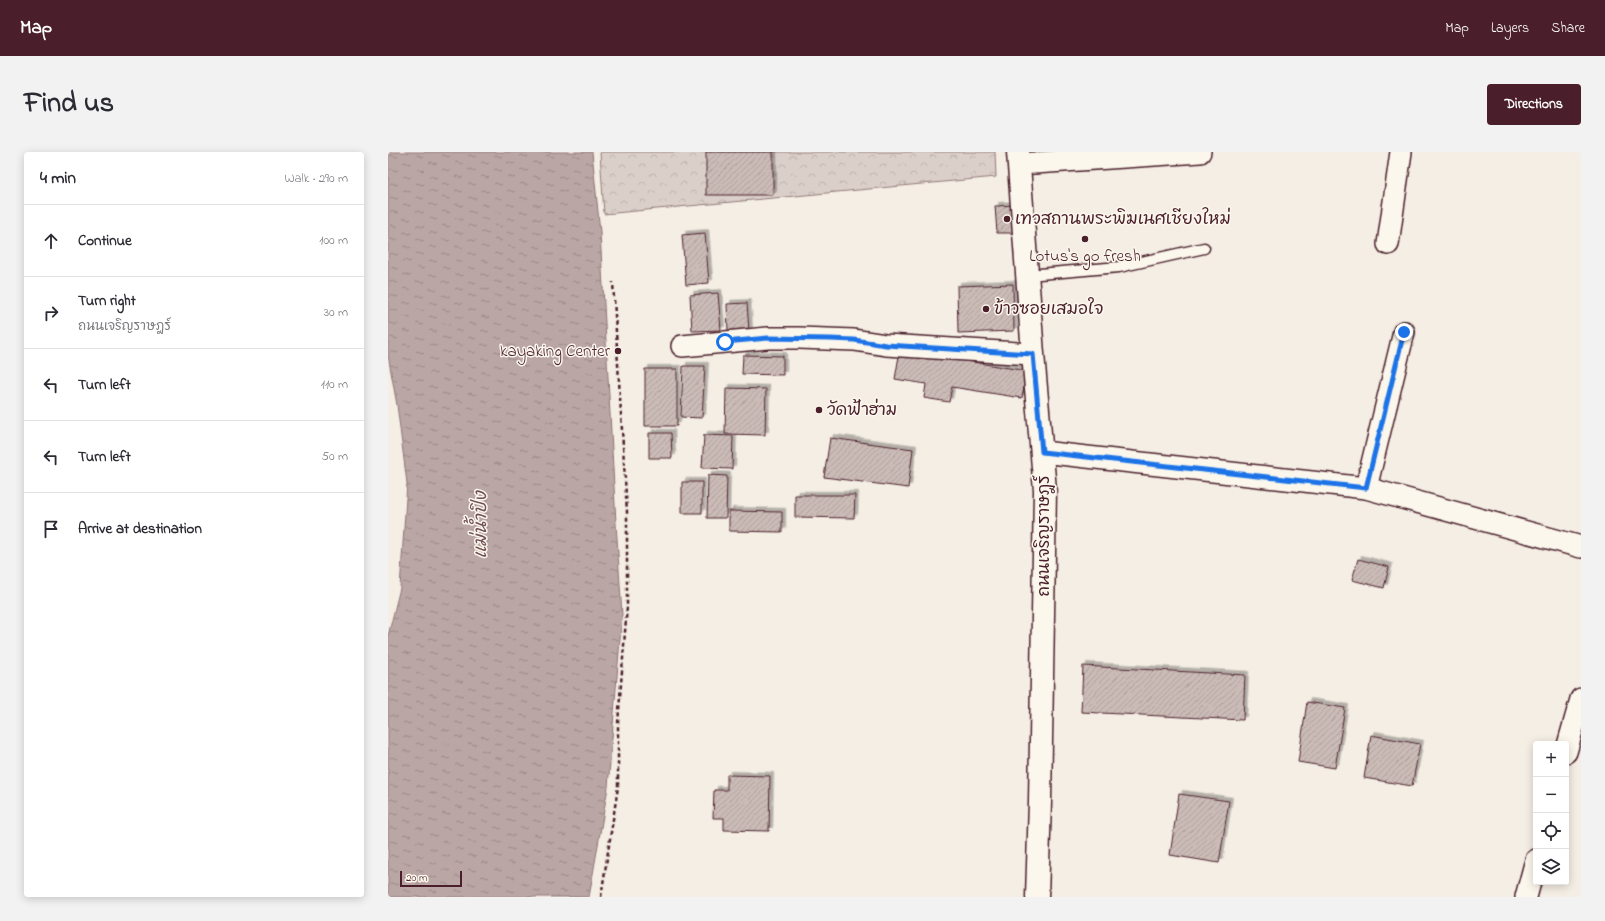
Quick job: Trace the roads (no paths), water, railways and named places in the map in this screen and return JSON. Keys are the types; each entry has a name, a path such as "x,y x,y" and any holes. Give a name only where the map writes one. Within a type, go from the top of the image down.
{"main road":[{"name":"ถนนเจริญราษฎร์","path":"1018,158 1045,490 1037,897"}],"street":[{"path":"1018,158 1200,152"},
{"path":"1388,244 1401,152"},
{"path":"1366,488 1404,332"},
{"path":"682,346 768,338 799,338 854,340 886,345 1033,354"},
{"path":"1042,452 1366,488 1581,547"},
{"path":"1569,741 1581,699"},
{"path":"1526,897 1533,871"}],"lane":[{"path":"1028,274 1119,267 1204,248"}],"water":[{"name":"แม่น้ำปิง","path":"388,152 592,152 600,232 622,615 608,787 589,897 388,897 388,636 400,588 407,483 397,405 388,355"}],"place":[{"name":"เทวสถานพระพิฆเนศเชียงใหม่","path":"1007,219"},
{"name":"Lotus's go fresh","path":"1085,239"},
{"name":"ข้าวซอยเสมอใจ","path":"986,309"},
{"name":"kayaking Center","path":"618,351"},
{"name":"วัดฟ้าฮ่าม","path":"819,410"}]}
